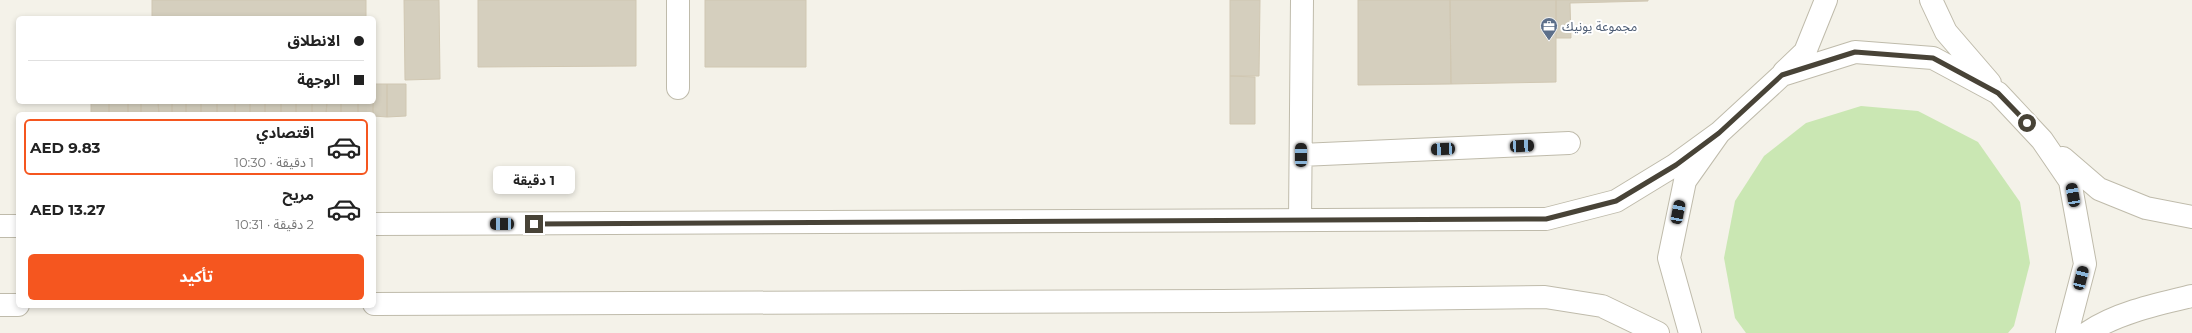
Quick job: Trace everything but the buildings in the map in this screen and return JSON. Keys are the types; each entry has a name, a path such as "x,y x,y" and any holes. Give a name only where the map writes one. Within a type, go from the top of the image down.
{"street":[{"path":"678,0 678,88"},
{"path":"1300,220 1302,0"},
{"path":"376,224 1546,219 1616,201 1676,165 1719,133 1805,52 1826,0"},
{"path":"1931,0 1946,32 1998,93 2042,140 2099,189 2146,208 2192,217"},
{"path":"1782,75 1855,52 1933,58 1998,93"},
{"path":"1690,333 1669,258 1685,181 1719,133"},
{"path":"2042,140 2070,181 2085,264 2067,333"},
{"path":"1301,155 1569,143"},
{"path":"0,226 16,226"},
{"path":"2087,333 2096,327 2148,307 2192,296"},
{"path":"376,304 1222,301 1545,297 1602,306 1658,333"},
{"path":"0,305 16,305"}],"green space":[{"path":"1861,106 1918,111 1978,142 2020,202 2030,263 2014,326 2008,333 1746,333 1735,318 1724,258 1735,201 1764,156 1806,123"}],"place":[{"name":"مجموعة يونيك","path":"1549,41"}],"route":[{"path":"534,224 1546,219 1616,201 1676,165 1719,133 1782,75 1855,52 1933,58 1998,93 2027,123"}]}
